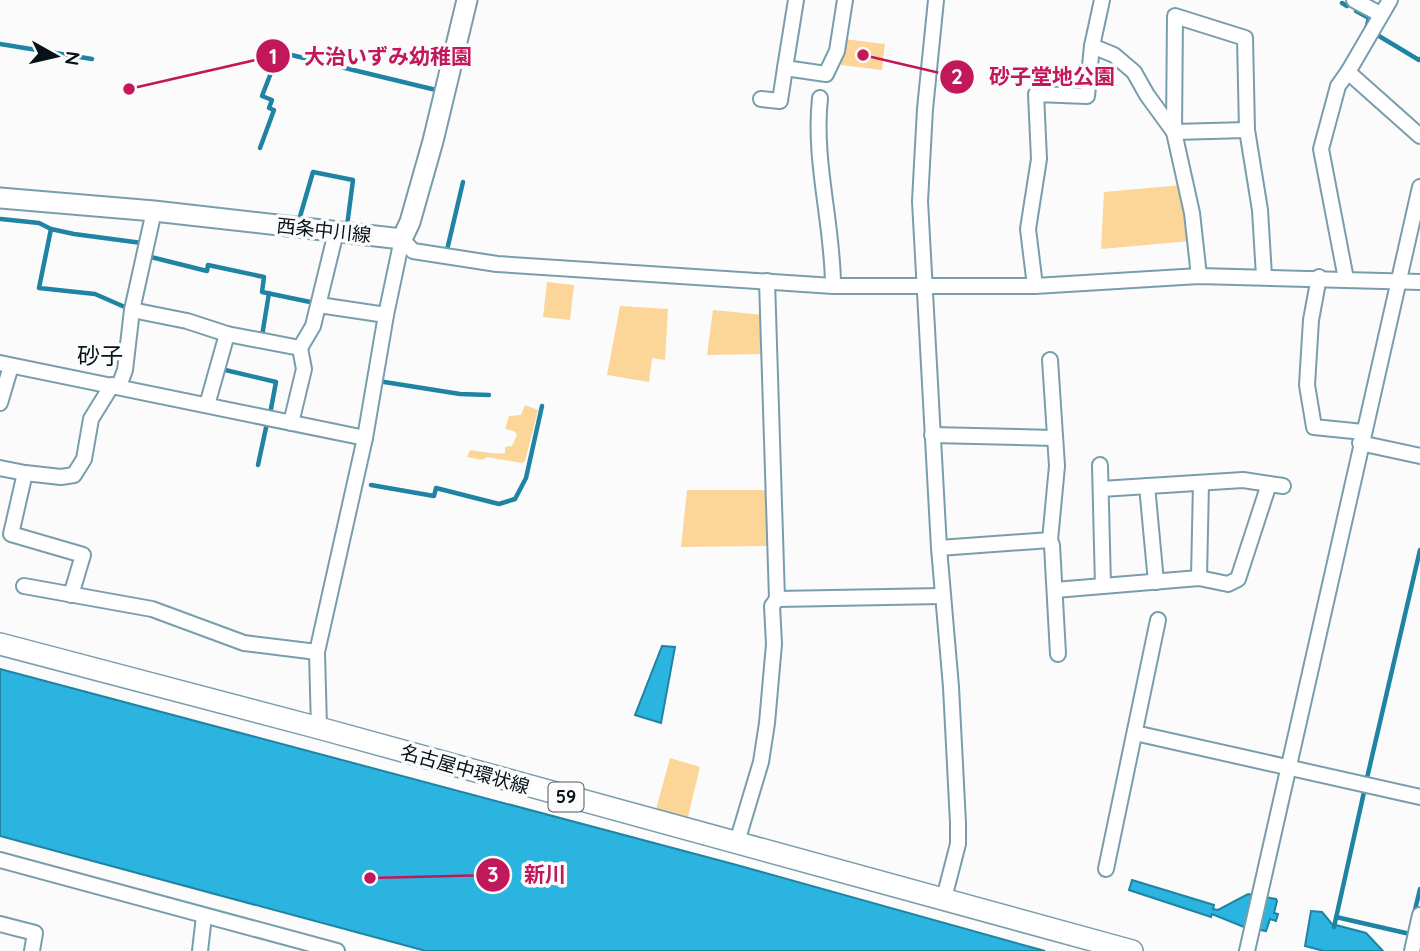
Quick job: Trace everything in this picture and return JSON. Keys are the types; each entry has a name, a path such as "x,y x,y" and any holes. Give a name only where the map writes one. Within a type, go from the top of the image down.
{"main road":[{"path":"402,239 410,222 433,141 467,0"},
{"name":"西条中川線","path":"0,198 153,211 402,239"},
{"name":"名古屋中環状線","path":"0,644 319,728 1132,951"}],"street":[{"path":"761,99 780,101 796,0"},
{"path":"785,68 826,74 837,51 845,0"},
{"path":"936,0 925,109 920,201 932,435 942,596 951,687 958,823 958,844 944,898"},
{"path":"1035,286 1028,229 1039,159 1035,94 1087,96 1092,46 1101,0"},
{"path":"1354,0 1380,14"},
{"path":"1346,279 1321,149 1338,86 1390,0"},
{"path":"1199,276 1192,213 1174,132 1175,16 1245,38 1247,130 1260,210 1264,276"},
{"path":"1092,46 1114,55 1134,72 1174,132"},
{"path":"1348,72 1420,136"},
{"path":"820,98 820,157 833,261 833,286"},
{"path":"1174,132 1247,130"},
{"path":"1247,951 1420,187"},
{"path":"0,468 61,477 74,475 84,459 91,419 125,370 132,310 153,211"},
{"path":"291,423 304,369 300,348 313,326 336,232"},
{"path":"402,239 413,251 497,264 833,286 1035,286 1199,276 1319,277 1420,282"},
{"path":"319,728 317,652 365,438 402,239"},
{"path":"1319,277 1311,320 1307,385 1314,427 1420,456"},
{"path":"737,842 761,762 774,644 772,606 777,599 767,281"},
{"path":"319,305 386,314"},
{"path":"132,310 187,321 227,334 300,348"},
{"path":"207,405 227,334"},
{"path":"1050,360 1057,466 1050,540 1058,653"},
{"path":"0,403 5,365 365,438"},
{"path":"932,435 1055,438"},
{"path":"1100,465 1103,586"},
{"path":"25,473 11,534 83,555 71,595"},
{"path":"1055,590 1199,578 1228,584 1238,579 1276,485 1243,480 1101,489"},
{"path":"1199,578 1201,483"},
{"path":"1147,486 1156,582"},
{"path":"939,548 1050,540"},
{"path":"24,586 152,609 244,643 317,652"},
{"path":"777,599 942,596"},
{"path":"1105,869 1158,620"},
{"path":"1135,733 1420,797"},
{"path":"0,860 337,951"},
{"path":"1412,951 1420,915"},
{"path":"200,951 204,916"},
{"path":"0,924 36,933 32,951"}],"shaded area":[{"path":"844,39 885,44 882,70 841,65"},
{"path":"1182,185 1191,241 1101,249 1104,192"},
{"path":"547,282 574,285 570,320 543,317"},
{"path":"620,306 668,309 665,360 652,358 649,382 607,375"},
{"path":"713,310 764,315 766,354 707,355"},
{"path":"525,405 538,410 525,461 522,463 487,457 482,460 467,457 470,450 505,453 505,447 512,446 517,435 514,431 505,429 509,416 521,415"},
{"path":"687,490 772,490 773,546 681,547"},
{"path":"670,758 700,767 687,821 655,813"}],"water":[{"path":"662,646 675,647 661,723 635,715"},
{"path":"0,669 733,864 1045,951 426,951 0,836"},
{"path":"1132,880 1214,905 1213,909 1218,910 1248,894 1276,899 1274,913 1278,914 1276,921 1270,919 1266,931 1244,927 1212,914 1211,917 1129,890"},
{"path":"1311,911 1322,912 1332,924 1366,933 1383,951 1324,951 1305,946"}],"waterway":[{"path":"1342,3 1347,6"},
{"path":"1356,11 1369,18 1366,29"},
{"path":"1374,33 1420,59"},
{"path":"0,44 92,59"},
{"path":"260,148 274,110 269,108 272,100 262,96 279,52 436,90"},
{"path":"299,220 313,172 353,180 347,226"},
{"path":"447,250 463,182"},
{"path":"1,219 39,223 51,229 74,234 142,243"},
{"path":"51,229 39,288 95,294 127,308"},
{"path":"147,256 207,271 208,265 264,277 262,292 315,303"},
{"path":"262,336 269,293"},
{"path":"221,369 276,382 270,414"},
{"path":"378,381 460,394 489,395"},
{"path":"371,485 434,496 436,488 499,504 515,499 526,478 542,406"},
{"path":"258,465 267,423"},
{"path":"1367,778 1420,550"},
{"path":"1334,927 1364,792"},
{"path":"1414,914 1420,889"},
{"path":"1336,917 1410,934 1411,930"}],"place":[{"name":"砂子堂地公園","path":"863,55"},
{"name":"大治いずみ幼稚園","path":"129,89"},
{"name":"新川","path":"370,878"}],"district":[{"name":"砂子","path":"100,356"}]}
